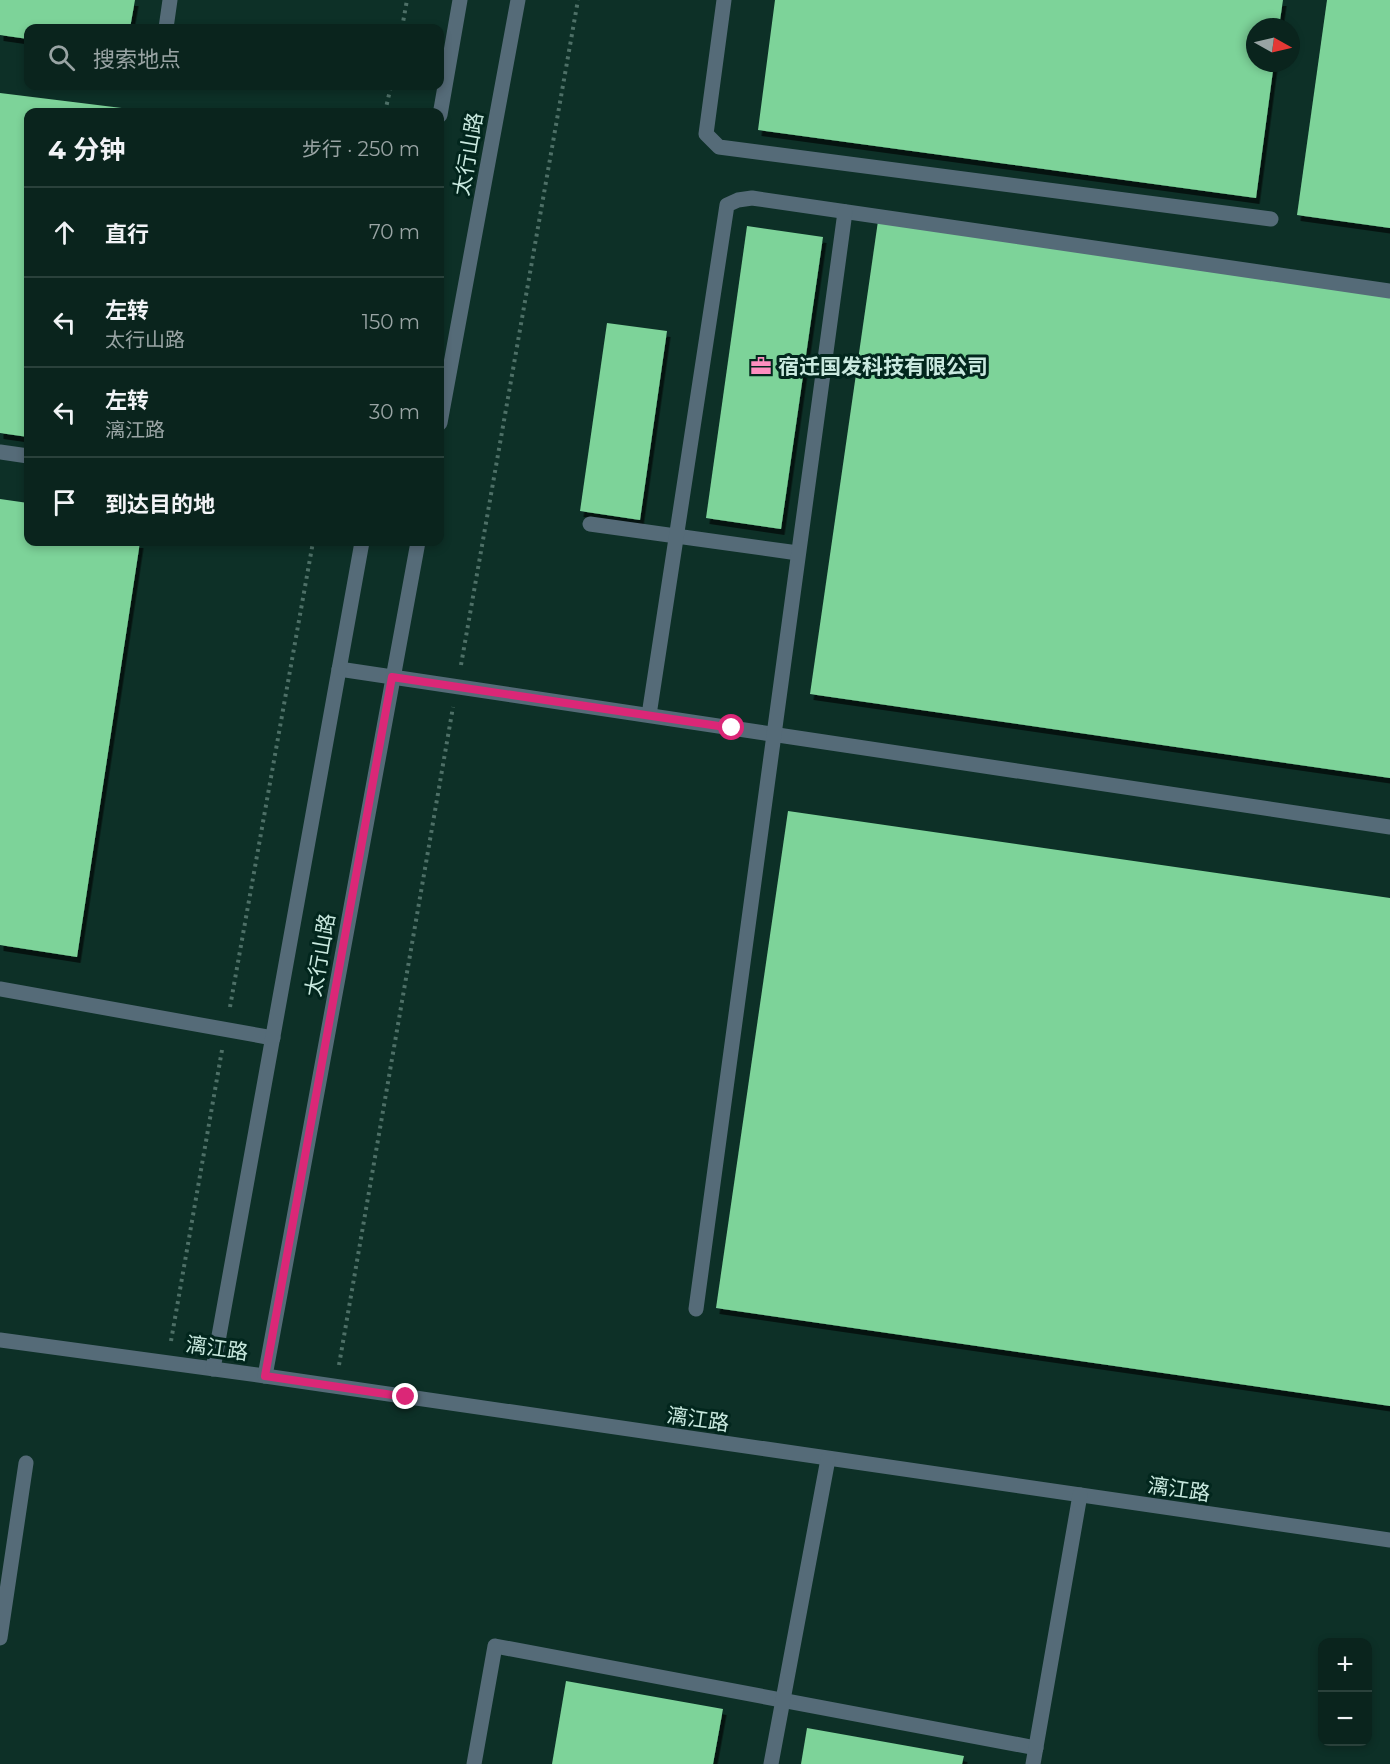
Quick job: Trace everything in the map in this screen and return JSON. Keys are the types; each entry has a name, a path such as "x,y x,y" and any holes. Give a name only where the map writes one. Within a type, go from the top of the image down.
{"street":[{"path":"167,24 170,0"},
{"name":"太行山路","path":"441,108 460,0"},
{"name":"太行山路","path":"444,401 518,0"},
{"path":"724,0 706,134 719,147 1271,219"},
{"path":"649,716 727,205 738,200 752,198 1390,291"},
{"path":"696,1309 845,212"},
{"path":"0,452 24,455"},
{"path":"590,524 798,553"},
{"name":"太行山路","path":"213,1369 361,546"},
{"name":"太行山路","path":"265,1376 416,546"},
{"path":"339,669 1390,827"},
{"path":"0,988 273,1038"},
{"name":"漓江路","path":"0,1340 265,1376 1390,1540"},
{"path":"771,1764 828,1459"},
{"path":"0,1638 26,1463"},
{"path":"1033,1764 1080,1496"},
{"path":"474,1764 495,1646 1036,1748"}],"path":[{"path":"403,24 407,0"},
{"path":"386,108 391,90"},
{"path":"167,1362 312,546"}],"building":[{"path":"0,0 135,0 131,24 24,24 24,38 0,35"},
{"path":"775,0 1283,0 1280,18 1246,18 1246,72 1273,72 1256,198 758,130"},
{"path":"1327,0 1390,0 1390,228 1297,215"},
{"path":"0,93 122,108 24,108 24,436 0,433"},
{"path":"878,221 1390,296 1390,778 810,694"},
{"path":"747,226 823,237 781,529 706,518"},
{"path":"607,323 667,331 640,520 580,511"},
{"path":"0,499 24,502 24,546 139,546 77,957 0,945"},
{"path":"788,811 1390,898 1390,1406 716,1308"},
{"path":"566,1681 723,1709 713,1764 552,1764"},
{"path":"807,1728 964,1756 962,1764 801,1764"}],"place":[{"name":"宿迁国发科技有限公司","path":"761,366"}],"route":[{"path":"406,1397 265,1376 392,677 732,728"}]}
